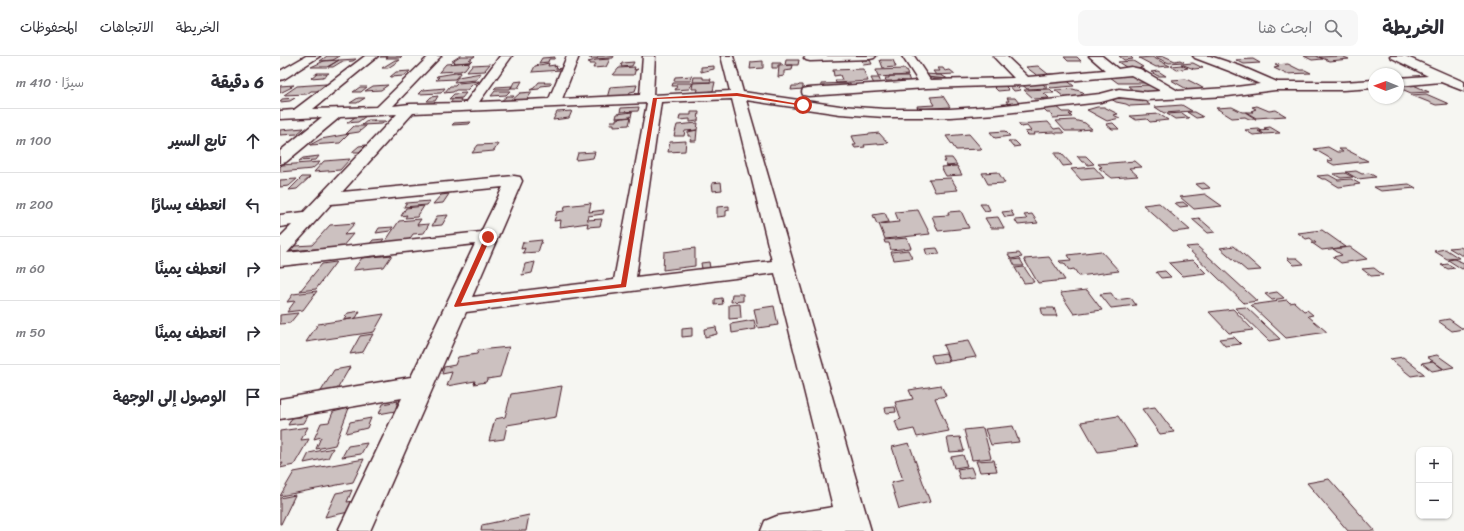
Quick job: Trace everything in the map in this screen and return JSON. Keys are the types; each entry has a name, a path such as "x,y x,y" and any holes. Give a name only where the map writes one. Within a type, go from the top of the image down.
{"street":[{"path":"280,76 314,56"},
{"path":"298,115 372,56"},
{"path":"381,110 435,56"},
{"path":"470,106 506,56"},
{"path":"554,103 573,56"},
{"path":"624,286 651,98 649,56"},
{"path":"727,56 853,525 777,531"},
{"path":"803,105 808,92 810,57 870,56"},
{"path":"908,56 926,84"},
{"path":"999,56 1025,81"},
{"path":"1095,56 1115,72"},
{"path":"1200,57 1225,56"},
{"path":"1396,56 1464,87"},
{"path":"1200,57 1236,69 1275,86"},
{"path":"808,92 926,84 1025,81 1115,72 1136,72 1175,94"},
{"path":"1404,81 1443,78"},
{"path":"973,83 996,110"},
{"path":"280,115 737,94 840,110 885,113 950,113 996,110 1101,98 1119,94 1146,96 1228,92 1275,86 1368,84"},
{"path":"280,248 410,108"},
{"path":"280,160 337,112"},
{"path":"327,199 514,181 354,531"},
{"path":"280,220 310,217"},
{"path":"280,260 488,237"},
{"path":"457,306 783,266"},
{"path":"280,409 420,386"}],"building":[{"path":"327,56 340,56 333,60 320,61"},
{"path":"402,56 400,58 380,57"},
{"path":"460,56 475,56 469,60 472,60 470,62 453,63 455,61 452,61"},
{"path":"590,56 614,56 613,58 591,59 592,58 589,58"},
{"path":"1119,56 1130,56 1133,59 1124,60"},
{"path":"1164,56 1175,61 1180,60 1184,62 1169,63 1155,57"},
{"path":"1304,56 1316,56 1323,59 1312,60"},
{"path":"1341,56 1349,59 1330,61 1319,57"},
{"path":"555,57 554,59 549,59 548,62 539,63 542,58"},
{"path":"1064,57 1077,57 1081,61 1068,61"},
{"path":"1152,57 1170,66 1156,67 1139,58"},
{"path":"356,59 353,61 341,62 333,67 328,67 339,60"},
{"path":"610,59 606,67 593,68 595,64 589,64 590,62 588,62 596,60"},
{"path":"1253,59 1260,63 1244,64 1236,60"},
{"path":"339,60 327,67 311,67 324,61"},
{"path":"395,60 400,60 388,68 382,68"},
{"path":"786,60 799,60 798,65 785,65"},
{"path":"862,60 870,60 872,64 863,65"},
{"path":"880,60 893,60 896,67 883,68"},
{"path":"763,61 763,68 750,69 751,62"},
{"path":"1133,61 1143,67 1129,69 1118,62"},
{"path":"470,62 465,69 460,71 439,72 446,64"},
{"path":"634,62 632,66 621,67 622,63"},
{"path":"549,63 548,66 555,65 554,67 557,66 556,69 562,68 561,70 532,72 535,66"},
{"path":"772,63 781,63 781,65 778,65 778,68 772,68"},
{"path":"1193,63 1203,68 1194,69 1181,64"},
{"path":"490,64 485,71 466,72 472,65"},
{"path":"1288,64 1300,70 1305,70 1311,73 1286,74 1274,68 1279,67 1275,65"},
{"path":"793,65 792,70 784,71 784,76 778,77 779,66"},
{"path":"1181,65 1188,68 1177,70 1171,66"},
{"path":"714,66 714,69 701,72 701,67"},
{"path":"1038,66 1048,74 1054,74 1057,76 1039,77 1026,67"},
{"path":"635,67 634,70 638,69 635,71 634,75 613,75 619,68"},
{"path":"938,68 943,68 945,71 950,70 955,74 936,75 933,71 940,71"},
{"path":"863,69 868,81 836,83 835,80 842,80 840,75 834,76 833,70"},
{"path":"905,69 908,75 878,77 876,70"},
{"path":"410,71 404,76 390,77 396,72"},
{"path":"1158,71 1166,76 1158,76 1151,72"},
{"path":"461,72 455,79 436,80 439,77 436,77 437,76"},
{"path":"317,73 329,73 323,77 311,78"},
{"path":"481,73 476,80 454,82 458,77"},
{"path":"925,74 941,75 948,79 926,77"},
{"path":"1106,74 1122,76 1138,75 1150,83 1118,83"},
{"path":"692,76 691,81 674,81 675,77"},
{"path":"889,76 908,76 910,82 898,80 899,83 893,83 892,81 886,81 885,78 889,78"},
{"path":"694,77 711,79 710,82 693,82"},
{"path":"871,78 879,78 882,86 875,86"},
{"path":"1065,79 1074,86 1051,88 1043,80"},
{"path":"1186,79 1208,91 1190,91 1171,80"},
{"path":"479,81 467,90 456,90 453,92 444,93 450,86 455,86 458,83"},
{"path":"522,81 518,88 511,88 514,82"},
{"path":"539,82 552,83 550,85 541,86 539,89 530,90"},
{"path":"715,82 713,91 697,93 698,89 692,89 693,83"},
{"path":"1013,82 1021,90 1014,91 1008,84"},
{"path":"1040,82 1048,88 1027,89 1020,83"},
{"path":"673,83 693,83 689,89 675,90 677,86 672,86"},
{"path":"850,83 851,87 821,88 821,84"},
{"path":"1404,83 1409,83 1429,92 1411,93 1404,90"},
{"path":"326,84 318,91 311,91 307,94 284,95 297,86"},
{"path":"1147,84 1152,84 1166,93 1139,95 1128,86 1149,85"},
{"path":"294,85 290,87 292,87 280,93 280,86"},
{"path":"388,85 381,90 365,91 373,86"},
{"path":"637,85 635,91 630,92 629,94 640,93 640,96 607,98 610,87"},
{"path":"803,85 803,89 791,90 792,86"},
{"path":"1004,85 1009,90 998,91 993,86"},
{"path":"512,86 510,89 494,89 496,87"},
{"path":"360,87 367,87 361,92 353,92"},
{"path":"445,88 441,93 419,94 423,90"},
{"path":"1050,89 1054,93 1044,93 1049,98 1034,99 1024,90"},
{"path":"1073,89 1083,92 1084,93 1081,95 1085,96 1068,100 1055,90"},
{"path":"495,91 510,91 506,95 491,96"},
{"path":"532,92 526,101 510,102 520,93"},
{"path":"466,93 462,98 449,99 454,94"},
{"path":"1135,94 1150,105 1130,106 1111,99 1123,98 1120,95"},
{"path":"1426,94 1449,104 1436,105 1411,95"},
{"path":"438,96 435,101 427,101 431,97"},
{"path":"507,96 514,96 509,102 500,102"},
{"path":"943,96 950,107 918,109 917,106 935,105 930,97"},
{"path":"295,98 290,101 280,102 282,99"},
{"path":"358,98 365,98 357,103 350,103"},
{"path":"1007,98 1015,98 1019,103 1008,104 1006,101 1009,101"},
{"path":"453,99 461,99 460,101 471,100 469,103 449,104"},
{"path":"1182,105 1192,111 1164,113 1155,107"},
{"path":"1056,106 1063,112 1070,112 1072,114 1069,114 1072,117 1053,118 1050,113 1047,113 1041,107"},
{"path":"1257,106 1269,111 1276,110 1286,116 1256,118 1246,112 1253,112 1251,111 1256,109 1252,107"},
{"path":"639,107 638,111 620,112 621,108"},
{"path":"1097,107 1104,107 1118,114 1113,115 1120,118 1107,121 1087,110"},
{"path":"1232,107 1245,112 1256,119 1249,119 1245,117 1232,118 1216,108"},
{"path":"572,111 569,118 553,120 557,112"},
{"path":"632,112 631,117 616,118 617,114"},
{"path":"691,112 699,112 698,121 690,122 690,119 679,120 680,115 691,115"},
{"path":"1187,112 1194,112 1203,117 1196,118"},
{"path":"364,113 360,116 366,116 358,122 347,123 355,117 349,117 353,114"},
{"path":"1182,113 1189,118 1175,119 1167,114"},
{"path":"1159,114 1168,120 1150,122 1147,119 1136,120 1130,116"},
{"path":"631,117 629,125 614,126 614,124 610,124 611,121 616,121 616,119"},
{"path":"368,120 386,121 382,124 362,125"},
{"path":"1074,120 1085,123 1092,129 1065,131 1056,121"},
{"path":"471,122 469,124 452,125 454,123"},
{"path":"1048,122 1054,129 1060,128 1064,133 1034,133 1035,135 1028,135 1025,132 1031,131 1027,126 1021,127 1018,124"},
{"path":"698,123 697,130 685,131 684,136 674,136 677,125"},
{"path":"1113,123 1119,129 1112,129 1106,124"},
{"path":"354,126 366,126 359,132 346,134"},
{"path":"1270,127 1280,133 1264,134 1260,131 1269,130 1264,128"},
{"path":"304,128 297,134 280,135 280,130"},
{"path":"1259,129 1262,131 1258,131 1263,134 1253,135 1245,130"},
{"path":"697,130 696,141 690,141 691,136 688,136 688,132"},
{"path":"1005,131 1010,136 995,138 990,132"},
{"path":"879,133 888,143 864,145 865,147 855,148 853,145 856,145 852,136"},
{"path":"349,134 340,143 310,145 321,139"},
{"path":"969,134 982,149 956,150 946,136"},
{"path":"686,141 685,151 668,152 670,142"},
{"path":"1008,141 1015,141 1020,146 1013,147"},
{"path":"498,144 494,151 472,153 478,145"},
{"path":"366,145 359,152 352,152 359,146"},
{"path":"1328,147 1337,152 1343,152 1339,149 1345,149 1368,161 1334,165 1327,161 1333,160 1314,149"},
{"path":"595,152 593,158 576,160 578,153"},
{"path":"1054,153 1061,153 1072,165 1063,166"},
{"path":"319,156 316,160 299,161 303,158"},
{"path":"1077,156 1086,156 1094,164 1088,165 1086,162 1082,162"},
{"path":"944,158 952,158 957,165 947,166"},
{"path":"350,159 340,170 314,172 324,161"},
{"path":"1135,161 1142,167 1129,168 1138,176 1112,178 1099,168 1102,167 1098,164"},
{"path":"320,162 312,169 280,172 280,167 282,165"},
{"path":"957,166 962,175 946,176 941,167"},
{"path":"1094,167 1104,178 1081,180 1071,169"},
{"path":"1356,171 1362,174 1369,173 1376,177 1358,179 1346,172"},
{"path":"998,172 1005,183 988,184 982,173"},
{"path":"1345,173 1353,177 1341,178 1333,174"},
{"path":"1329,175 1338,180 1351,179 1360,184 1339,187 1326,179 1322,179 1317,176"},
{"path":"302,177 310,177 297,189 289,190"},
{"path":"951,178 958,190 935,192 929,179"},
{"path":"297,179 289,186 280,187 280,180"},
{"path":"721,182 722,190 713,191 712,183"},
{"path":"1204,183 1210,188 1202,189 1196,184"},
{"path":"1409,184 1416,188 1381,191 1374,187"},
{"path":"449,194 443,203 433,204 441,195"},
{"path":"1205,194 1222,206 1194,209 1180,197"},
{"path":"430,201 427,205 404,207 406,203"},
{"path":"1183,202 1188,206 1180,207 1175,203"},
{"path":"591,203 589,212 604,210 603,214 588,216 587,220 602,219 600,226 587,227 588,223 560,227 561,220 554,221 557,212 564,211 565,206"},
{"path":"1159,203 1190,230 1173,232 1143,205"},
{"path":"980,204 987,204 990,210 985,211"},
{"path":"424,206 417,217 405,218 407,215 401,216 406,208"},
{"path":"729,206 729,210 726,211 726,216 717,217 717,207"},
{"path":"918,210 930,234 885,239 879,224 899,222 895,212"},
{"path":"961,211 969,228 938,231 932,216 949,215 948,212"},
{"path":"1011,211 1014,216 1005,217 1002,212"},
{"path":"885,213 889,222 877,224 873,215"},
{"path":"1032,214 1038,223 1018,225 1015,220 1027,219 1024,215"},
{"path":"448,215 442,225 432,226 437,216"},
{"path":"998,217 1004,228 991,228 985,218"},
{"path":"1199,218 1215,232 1208,233 1192,219"},
{"path":"421,219 417,225 429,224 424,233 413,234 409,240 385,242 399,221"},
{"path":"355,223 344,235 353,234 342,247 289,251 294,246 312,245 330,225"},
{"path":"393,227 390,231 376,233 379,228"},
{"path":"1322,230 1346,247 1322,250 1312,243 1316,243 1310,238 1306,239 1298,233"},
{"path":"907,238 911,248 891,250 889,243 885,243 884,240"},
{"path":"384,239 380,244 369,245 373,240"},
{"path":"542,240 538,252 523,253 525,248 521,249 523,242"},
{"path":"1197,246 1257,301 1244,303 1186,247"},
{"path":"1234,246 1261,270 1247,271 1220,248"},
{"path":"1350,247 1367,259 1341,263 1333,257 1342,255 1333,249"},
{"path":"1460,247 1464,249 1464,255 1461,255 1449,248"},
{"path":"695,248 695,266 663,270 664,252"},
{"path":"937,248 940,254 927,255 925,249"},
{"path":"1445,249 1459,258 1447,259 1434,251"},
{"path":"908,250 912,258 894,260 891,252"},
{"path":"1101,251 1119,271 1079,276 1074,269 1069,270 1064,263 1059,261 1071,260 1068,255"},
{"path":"1019,253 1022,257 1011,259 1008,254"},
{"path":"392,255 384,267 353,270 362,258"},
{"path":"1049,257 1065,280 1038,283 1024,259"},
{"path":"1287,258 1297,258 1304,264 1294,265"},
{"path":"1020,259 1024,266 1015,266 1012,260"},
{"path":"1454,259 1464,263 1464,268 1462,269 1448,260"},
{"path":"1193,260 1206,273 1182,276 1169,263"},
{"path":"336,262 316,289 300,291 322,264"},
{"path":"535,262 532,273 522,275 525,264"},
{"path":"709,262 710,268 702,269 701,263"},
{"path":"1448,264 1455,268 1448,269 1441,265"},
{"path":"1024,267 1034,282 1024,283 1015,268"},
{"path":"1374,268 1383,275 1371,276 1362,269"},
{"path":"1165,271 1171,277 1161,278 1156,272"},
{"path":"1087,290 1102,310 1074,314 1060,293"},
{"path":"317,291 303,310 287,312 295,301 287,302 293,294"},
{"path":"1277,292 1284,298 1272,300 1265,294"},
{"path":"1111,293 1116,300 1131,298 1136,305 1111,308 1100,294"},
{"path":"732,294 743,294 743,301 731,302"},
{"path":"722,298 723,304 715,305 715,299"},
{"path":"1287,300 1290,303 1294,302 1304,311 1307,310 1313,315 1308,316 1327,332 1286,338 1251,305"},
{"path":"740,304 741,318 729,319 729,305"},
{"path":"774,306 778,325 758,328 754,309"},
{"path":"1246,307 1280,339 1269,341 1235,308"},
{"path":"1041,308 1054,308 1057,316 1043,316"},
{"path":"1233,309 1253,330 1229,333 1209,312"},
{"path":"360,311 356,318 343,320 348,313"},
{"path":"298,313 290,323 280,324 280,315"},
{"path":"384,314 374,332 306,342 318,324"},
{"path":"1449,319 1463,329 1452,331 1438,321"},
{"path":"754,320 756,329 732,333 731,324"},
{"path":"716,327 717,334 705,337 704,329"},
{"path":"692,328 692,336 682,337 682,329"},
{"path":"373,334 363,352 350,354 360,336"},
{"path":"1234,337 1241,344 1225,346 1219,339"},
{"path":"968,341 976,357 950,361 943,345"},
{"path":"509,347 500,377 487,379 486,382 474,384 475,381 447,386 452,372 442,374 444,367 455,365 458,357 477,354 478,350"},
{"path":"946,353 949,361 934,363 931,355"},
{"path":"1437,355 1454,367 1444,369 1427,357"},
{"path":"1403,357 1424,374 1411,376 1390,359"},
{"path":"1433,361 1443,369 1432,371 1422,363"},
{"path":"350,367 335,393 318,396 334,370"},
{"path":"941,385 946,396 935,398 949,431 917,437 914,429 899,432 895,421 901,419 895,402 913,399 909,390"},
{"path":"562,386 556,417 507,425 504,439 489,441 495,419 505,417 511,394"},
{"path":"398,401 395,411 379,414 383,404"},
{"path":"895,407 896,412 886,413 885,408"},
{"path":"1155,407 1174,432 1160,434 1142,409"},
{"path":"349,408 335,445 316,449 321,437 314,439 321,423 329,422 333,412"},
{"path":"308,416 304,423 288,425 292,418"},
{"path":"1118,416 1138,446 1098,452 1081,422"},
{"path":"371,418 367,428 346,433 350,422"},
{"path":"1013,426 1019,442 991,445 985,429"},
{"path":"308,427 301,440 309,439 294,465 280,468 283,463 280,463 280,431"},
{"path":"983,428 991,458 972,460 964,430"},
{"path":"960,437 964,451 950,452 947,438"},
{"path":"367,443 361,454 342,457 348,446"},
{"path":"909,443 930,502 899,509 891,483 903,480 892,447"},
{"path":"333,448 328,458 304,463 309,453"},
{"path":"963,455 967,466 954,468 951,457"},
{"path":"364,459 353,482 280,496 294,472"},
{"path":"994,460 997,471 980,472 976,461"},
{"path":"971,467 975,477 960,479 957,469"},
{"path":"1329,479 1375,531 1348,531 1307,483"},
{"path":"352,490 347,502 354,501 349,512 325,517 336,493"},
{"path":"295,495 281,524 280,524 280,498"},
{"path":"529,515 526,531 481,531 482,525"}],"route":[{"path":"488,237 457,306 624,286 651,131 655,98 737,94 803,105"}]}
